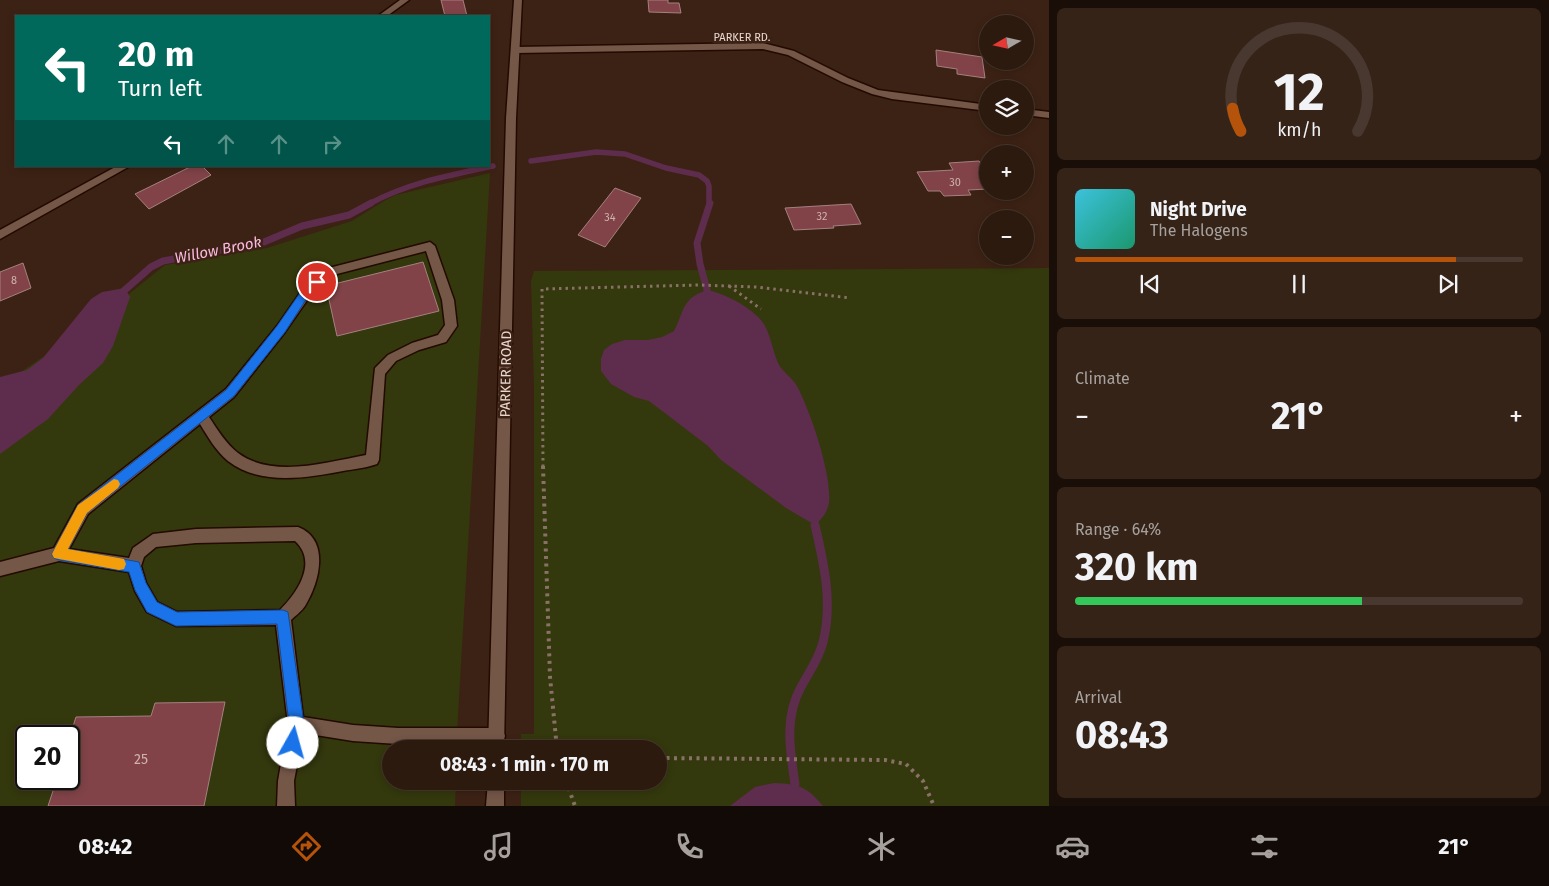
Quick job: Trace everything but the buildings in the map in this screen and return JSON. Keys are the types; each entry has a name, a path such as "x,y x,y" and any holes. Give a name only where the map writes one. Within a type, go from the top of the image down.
{"street":[{"path":"383,15 405,0"},
{"name":"PARKER ROAD","path":"497,740 514,50 518,0"},
{"name":"PARKER RD.","path":"514,50 763,46 791,53 874,92 979,107"},
{"path":"1034,113 1049,115"},
{"path":"0,234 123,167"},
{"path":"59,554 83,509 230,393 281,329 306,292 329,272 430,246 448,300 451,326 442,339 416,346 392,358 379,372 372,460 295,472 259,471 234,458 202,416"},
{"path":"298,534 310,545 313,563 309,581 299,602 283,617 176,619 152,607 140,586 134,566 138,553 153,541 196,536 298,534"},
{"path":"0,569 59,554 134,566"},
{"path":"283,617 296,724 286,781 286,806"},
{"path":"296,724 353,733 464,740"},
{"path":"496,790 496,806"}],"path":[{"path":"728,286 761,309"},
{"path":"556,740 550,677 543,494 544,378 542,289 728,286 756,287 850,298"},
{"path":"667,758 885,760 906,764 923,781 934,806"},
{"path":"569,790 574,806"}],"green space":[{"path":"490,173 457,740 382,740 382,790 456,790 455,806 0,806 0,386 90,325 165,265 267,248 352,221 396,195"},
{"path":"1049,268 1049,806 521,806 521,790 667,790 667,740 521,740 521,734 534,734 534,387 531,281 534,271"}],"shaded area":[{"path":"125,288 130,297 113,346 103,363 79,385 48,419 0,454 0,377 27,370 43,358 91,299 102,292"},
{"path":"707,290 740,303 762,321 779,365 796,385 803,399 820,444 829,491 827,510 815,525 786,508 721,460 708,446 649,401 634,397 611,384 601,371 601,359 604,350 612,344 625,340 648,340 662,337 674,331 688,301"},
{"path":"774,783 801,787 812,794 823,806 730,806 755,787"}],"waterway":[{"name":"Willow Brook","path":"531,161 596,152 625,154 666,168 699,175 707,181 709,186 709,204"},
{"name":"Willow Brook","path":"370,203 414,185 488,167"},
{"name":"Willow Brook","path":"118,296 151,267 163,261 264,242 302,226 349,215 370,203"},
{"name":"Willow Brook","path":"707,290 697,243 710,203"},
{"name":"Willow Brook","path":"795,784 791,759 790,722 792,710 801,687 821,648 826,627 826,584 815,525"}],"slow traffic":[{"path":"114,484 83,509 59,554 119,564"}],"route":[{"path":"293,743 296,724 283,617 176,619 152,607 140,586 134,566 59,554 83,509 230,393 281,329 306,292 317,282"}]}
